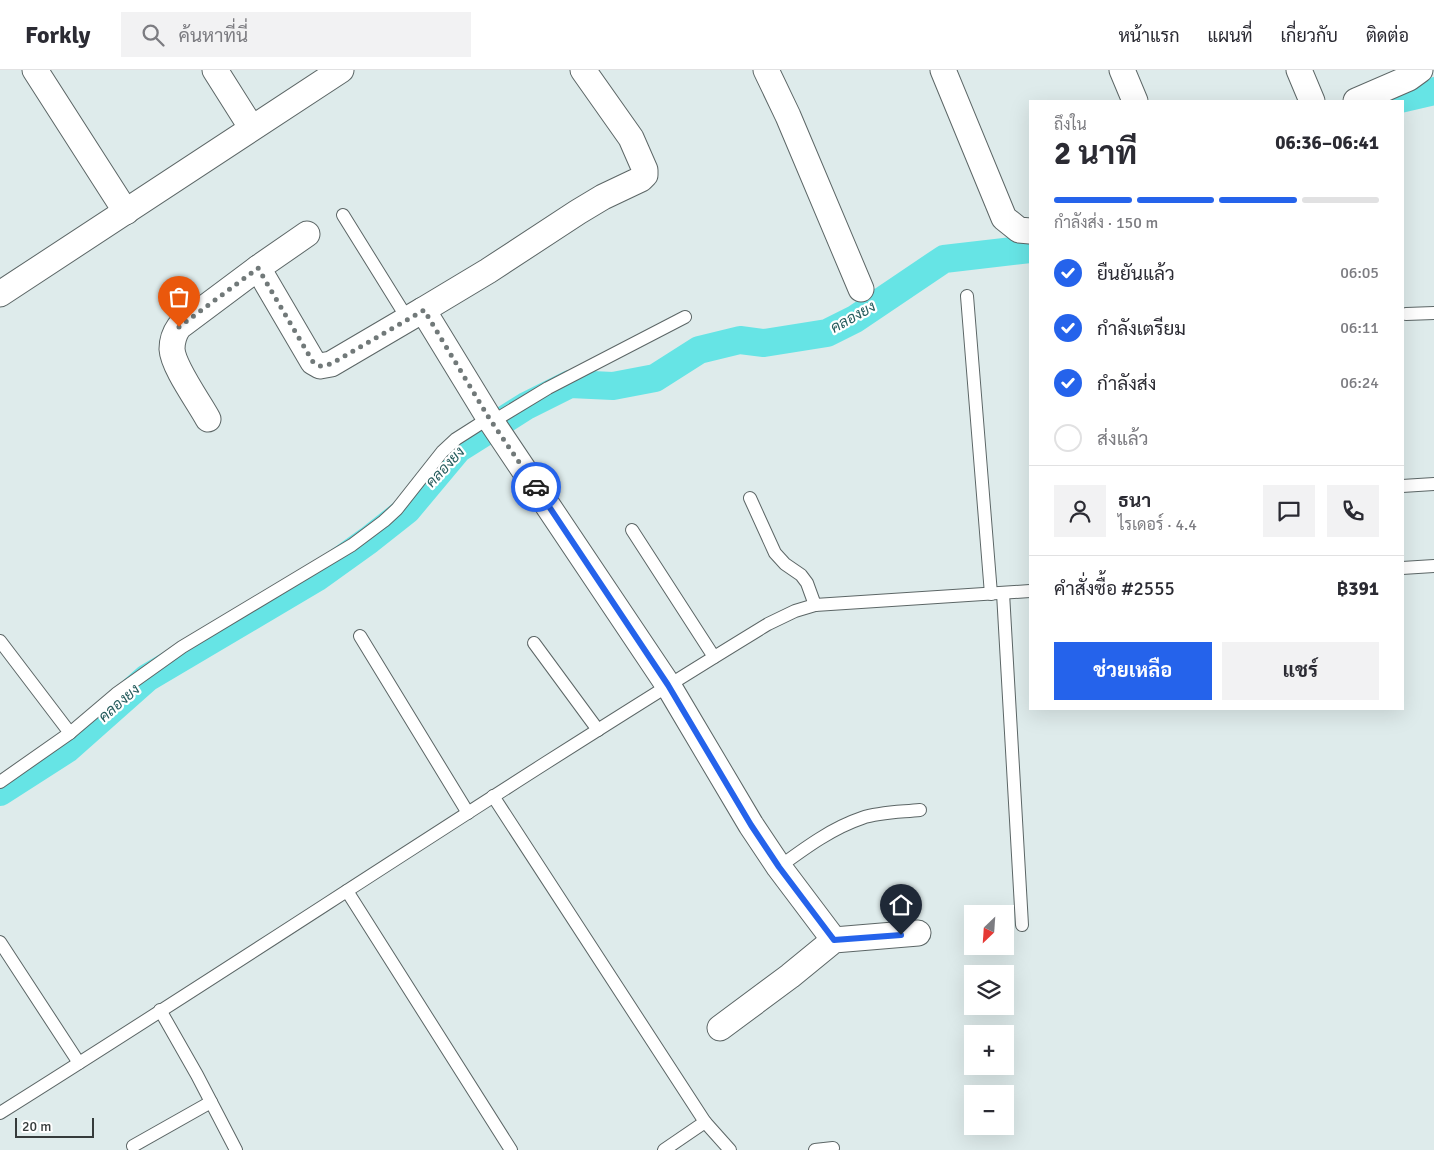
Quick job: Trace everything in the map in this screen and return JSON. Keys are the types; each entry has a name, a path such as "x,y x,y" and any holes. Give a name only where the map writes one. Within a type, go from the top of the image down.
{"street":[{"path":"35,70 126,212"},
{"path":"215,70 251,127"},
{"path":"0,294 126,212 251,127 341,70"},
{"path":"258,268 316,365 331,364 488,271 603,197 641,179 645,175 646,170 631,138 583,70"},
{"path":"766,70 788,116 861,289"},
{"path":"943,70 1004,218 1018,230 1029,231"},
{"path":"1122,70 1136,100"},
{"path":"1299,70 1312,100"},
{"path":"1358,100 1410,78 1420,70"},
{"path":"208,419 177,364 172,351 174,334 179,327 307,234"},
{"path":"415,314 494,425 668,685 751,825 779,867 834,940"},
{"path":"720,1028 790,976 834,940 918,934"}],"lane":[{"path":"343,214 415,314"},
{"path":"967,296 997,594 1022,925"},
{"path":"1406,314 1434,313"},
{"path":"0,782 70,734 116,694 182,647 352,545 384,521 398,509 456,439 494,425 548,388 685,317"},
{"path":"1404,486 1434,484"},
{"path":"750,498 776,553 785,564 807,583 815,605"},
{"path":"632,530 714,657"},
{"path":"1404,568 1434,566"},
{"path":"0,1113 493,796 768,624 795,611 815,605 1029,591"},
{"path":"360,636 468,813"},
{"path":"0,641 70,734"},
{"path":"534,643 598,730"},
{"path":"493,796 705,1122 730,1150"},
{"path":"779,867 838,828 864,817 920,810"},
{"path":"347,891 511,1150"},
{"path":"0,942 79,1063"},
{"path":"160,1010 236,1150"},
{"path":"134,1146 211,1102"},
{"path":"664,1150 705,1122"},
{"path":"815,1150 833,1148"}],"waterway":[{"name":"คลองยง","path":"1396,100 1434,91"},
{"name":"คลองยง","path":"0,792 67,749 147,678 316,578 369,540 407,510 458,449 526,406 570,384 613,386 655,378 699,350 740,340 764,343 827,333 855,319 944,259 1029,249"}],"way so far":[{"path":"179,327 258,268 316,365 325,366 331,364 407,318 424,310 489,418 536,487"}],"route":[{"path":"536,487 668,685 751,825 779,867 834,940 901,935"}]}
